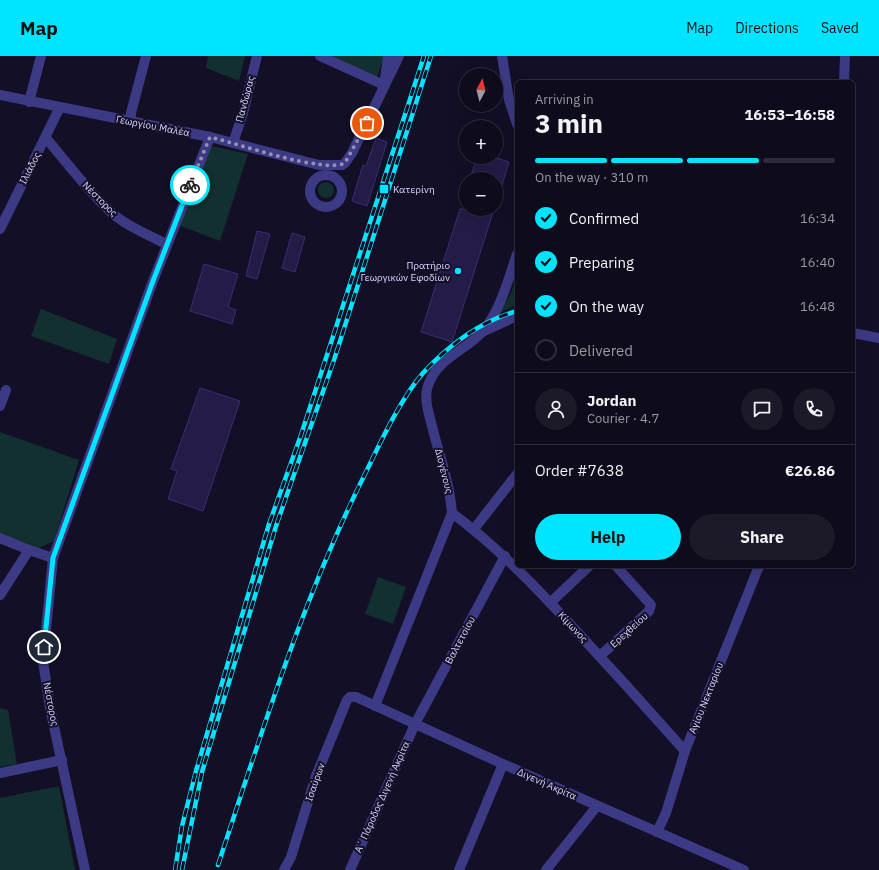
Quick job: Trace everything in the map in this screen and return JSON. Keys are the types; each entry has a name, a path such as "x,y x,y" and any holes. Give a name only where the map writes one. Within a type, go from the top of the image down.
{"street":[{"path":"29,102 41,56"},
{"path":"131,122 131,113 146,56"},
{"name":"Πανδώρας","path":"233,143 243,113 257,56"},
{"path":"320,56 384,85"},
{"path":"384,85 388,56"},
{"path":"329,166 340,185 341,196 336,203 326,207 315,202 312,198 310,187 329,166 337,166 345,163 352,153 399,56"},
{"path":"502,56 515,112"},
{"path":"844,80 845,56"},
{"name":"Γεωργίου Μαλέα","path":"0,96 210,137 309,163 329,166"},
{"name":"Ιλιάδος","path":"0,228 46,138 60,107"},
{"name":"Νέστορος","path":"85,870 50,708 43,661 53,558 166,244 210,137"},
{"name":"Νέστορος","path":"46,138 92,193 114,215 138,230 166,244"},
{"path":"309,163 316,179"},
{"path":"316,179 323,176 335,178"},
{"name":"Διογένους","path":"376,706 452,514 451,497 427,407 427,390 433,375 443,363 482,332 500,303 515,260"},
{"path":"482,332 515,317"},
{"path":"855,333 879,338"},
{"path":"0,406 6,390"},
{"path":"474,529 515,477"},
{"name":"Κίμωνος","path":"452,514 474,529 515,567"},
{"path":"0,538 53,558"},
{"path":"0,595 29,550"},
{"name":"Βαλτετσίου","path":"415,724 504,556"},
{"name":"Κίμωνος","path":"516,568 600,656 685,751"},
{"path":"550,603 587,568"},
{"name":"Ερεχθείου","path":"600,656 649,611 651,606 618,568"},
{"name":"Αγίου Νεκταρίου","path":"657,832 666,813 685,751 758,568"},
{"name":"Διγενή Ακρίτα","path":"350,697 356,697 657,832 726,867 744,870"},
{"name":"Ισαύρων","path":"284,870 291,857 316,776 347,700 350,697"},
{"name":"Α΄ Πάροδος Διγενή Ακρίτα","path":"350,870 415,724"},
{"path":"0,773 62,760"},
{"path":"459,870 503,764"},
{"path":"546,870 597,806"}],"green space":[{"path":"208,56 245,56 239,81 206,68"},
{"path":"330,56 381,56 384,57 377,77"},
{"path":"211,146 248,154 220,241 178,225"},
{"path":"326,182 332,184 334,190 332,196 326,198 320,196 318,190 320,184"},
{"path":"515,281 515,305 498,314 510,296"},
{"path":"41,309 117,339 109,364 31,336"},
{"path":"0,432 79,460 54,541 37,549 0,534"},
{"path":"378,577 406,587 393,624 365,614"},
{"path":"0,708 8,710 17,764 0,767"},
{"path":"59,786 75,870 0,870 0,798"}],"building":[{"path":"376,138 387,142 367,206 352,201 363,165 366,166"},
{"path":"503,160 509,162 503,182 503,172 472,172 475,164 503,164"},
{"name":"Πρατήριο Γεωργικών Εφοδίων","path":"459,212 459,216 492,216 452,342 421,332"},
{"path":"257,231 270,234 257,279 246,276"},
{"path":"292,233 305,237 295,272 282,268"},
{"path":"204,264 238,274 228,307 236,310 232,324 190,311"},
{"path":"200,388 240,401 203,511 168,499 177,471 171,469"}],"railway":[{"path":"175,870 182,826 196,771 269,524 301,435 424,56"},
{"path":"182,870 202,772 276,526 334,360 431,56"},
{"path":"218,865 285,666 322,567 343,519 392,420 415,383 443,353 478,328 504,315 515,312"}],"way so far":[{"path":"190,185 210,137 309,163 337,166 345,163 352,153 367,123"}],"place":[{"name":"Κατερίνη","path":"384,189"},
{"name":"Πρατήριο Γεωργικών Εφοδίων","path":"458,271"}],"route":[{"path":"44,647 53,558 153,281 190,185"}]}
